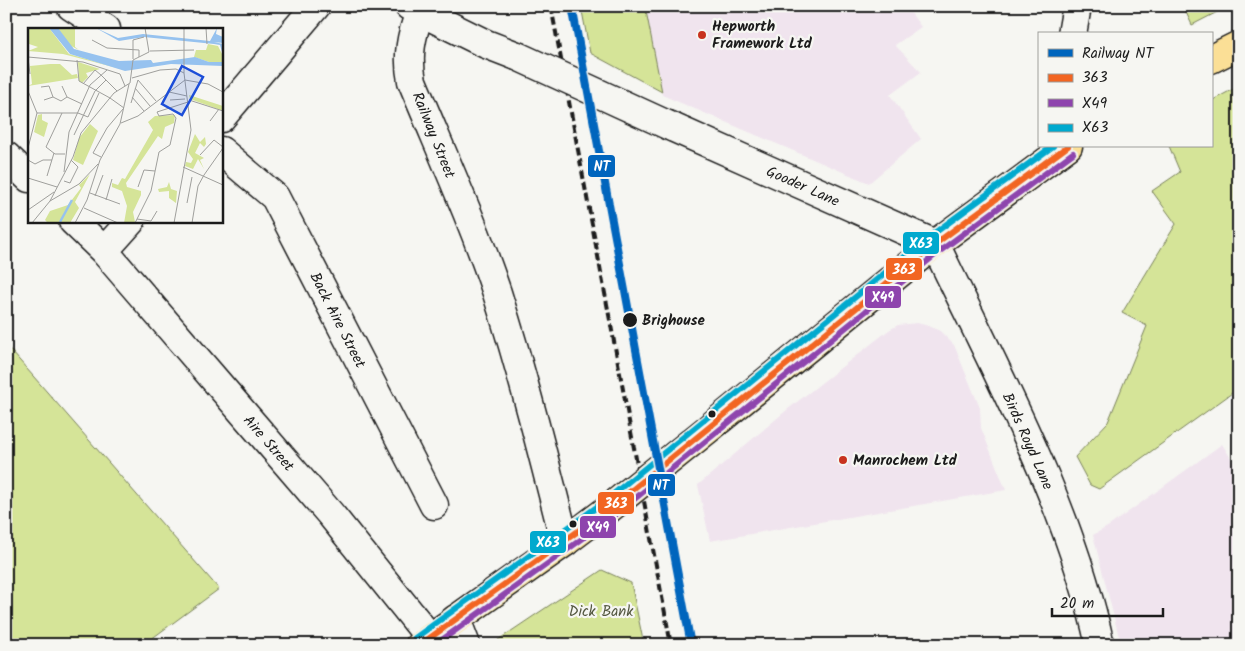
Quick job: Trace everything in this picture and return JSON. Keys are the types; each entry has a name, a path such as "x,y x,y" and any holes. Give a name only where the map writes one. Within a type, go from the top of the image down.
{"main road":[{"path":"1212,58 1239,45"},
{"path":"425,641 606,512 934,244 1065,148"}],"street":[{"path":"71,6 104,28"},
{"path":"222,116 316,6"},
{"path":"1072,32 1077,6"},
{"name":"Gooder Lane","path":"415,9 934,244"},
{"name":"Railway Street","path":"415,9 409,52 412,81 472,226 496,292 530,409 565,542"},
{"name":"Back Aire Street","path":"222,152 275,197 434,505"},
{"path":"6,156 28,177"},
{"name":"Aire Street","path":"75,222 104,251 332,516 425,641"},
{"path":"104,251 130,222"},
{"name":"Birds Royd Lane","path":"934,244 1024,430 1048,485 1086,591 1100,645"},
{"path":"456,619 466,645"}],"shaded area":[{"path":"645,6 906,6 921,27 895,45 921,72 890,95 921,139 869,183 662,95"},
{"path":"917,323 940,331 954,345 980,408 981,428 1006,490 710,541 698,485 788,409 889,330 898,325"},
{"path":"1222,444 1239,471 1239,645 1121,645 1093,535 1109,526"}],"green space":[{"path":"581,6 645,6 662,92 590,53"},
{"path":"1183,6 1229,6 1192,25"},
{"path":"1239,86 1239,388 1099,489 1090,485 1075,457 1108,422 1147,326 1122,313 1176,224 1152,191 1180,172 1170,148 1212,148 1212,100"},
{"path":"6,345 219,589 143,645 6,645"},
{"name":"Dick Bank","path":"602,570 631,583 644,645 499,645 498,640"}],"railway":[{"path":"551,6 671,645"}],"rail line":[{"name":"NT","path":"572,6 691,645"}],"transit line":[{"name":"X63","path":"415,638 601,504 929,237 1050,148"},
{"name":"363","path":"420,645 606,511 935,244 1065,148"},
{"name":"X49","path":"435,645 611,518 940,251 1073,153"}],"place":[{"name":"Hepworth Framework Ltd","path":"702,35"},
{"name":"Brighouse","path":"630,320"},
{"name":"Manrochem Ltd","path":"843,460"}]}
